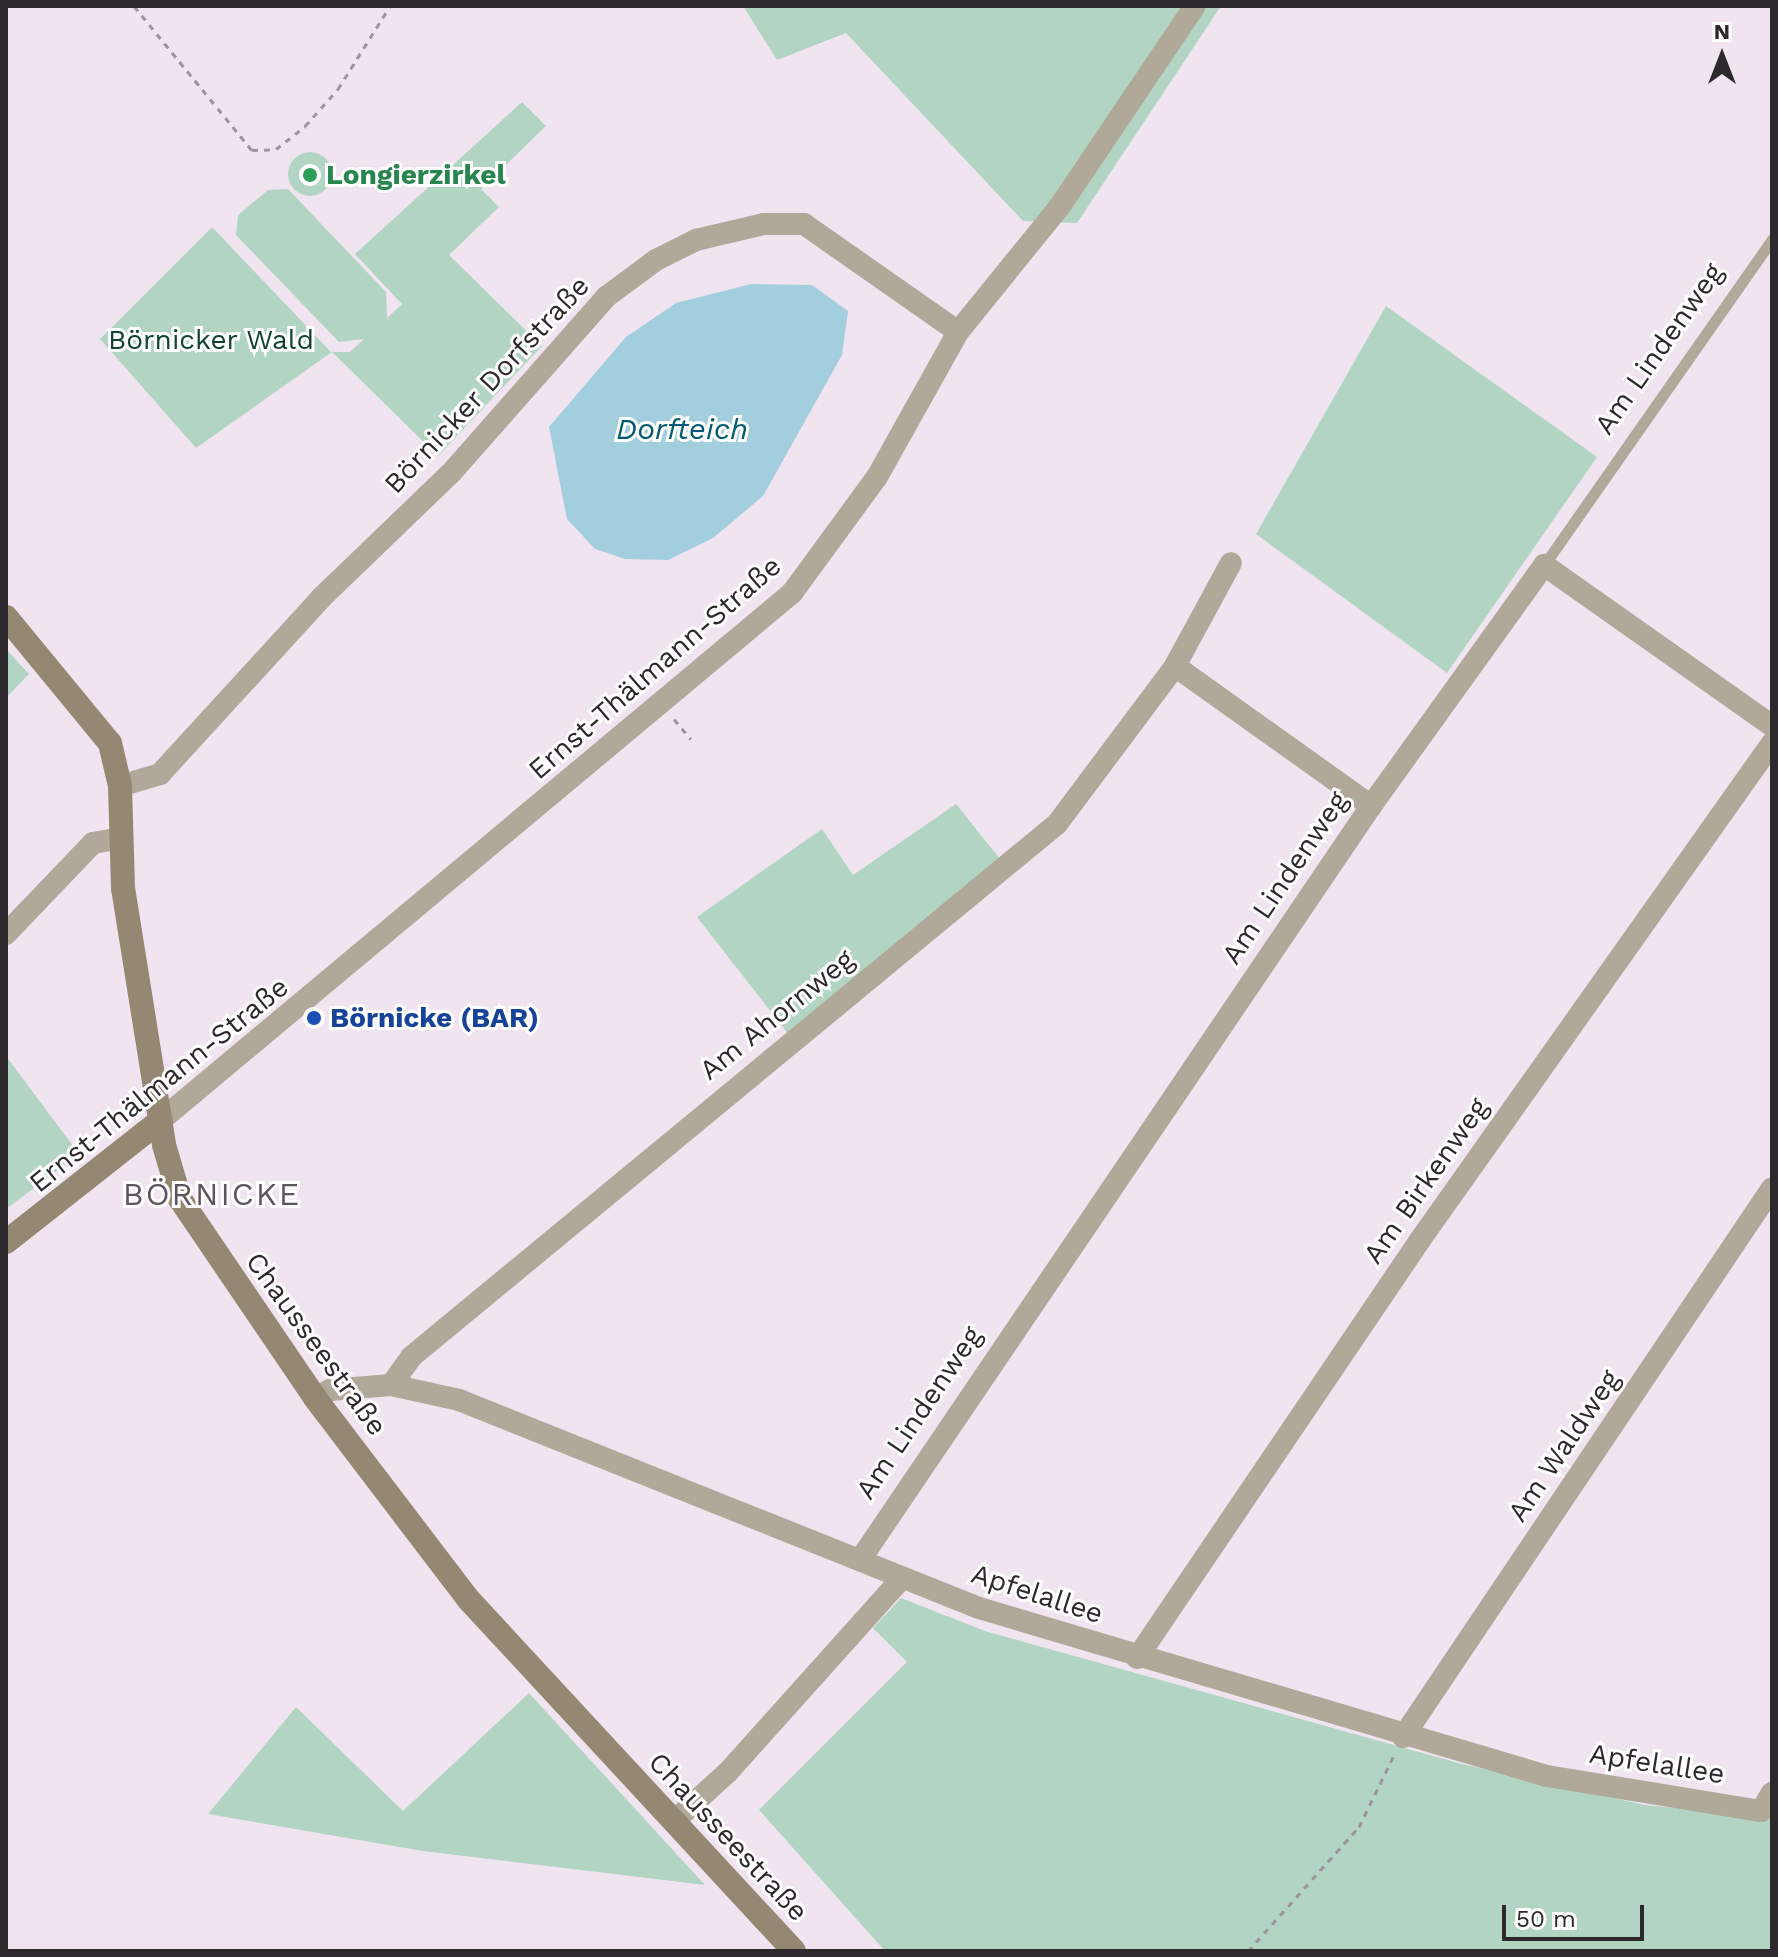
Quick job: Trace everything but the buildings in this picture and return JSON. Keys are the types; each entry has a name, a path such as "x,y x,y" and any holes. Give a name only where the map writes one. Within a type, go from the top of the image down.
{"main road":[{"name":"Chausseestraße","path":"6,617 110,743 120,786 102,842 180,1199 315,1398 469,1600 794,1951"},
{"name":"Ernst-Thälmann-Straße","path":"6,1242 161,1120"}],"street":[{"name":"Ernst-Thälmann-Straße","path":"161,1120 792,593 873,485 958,332 1060,206 1195,6"},
{"name":"Börnicker Dorfstraße","path":"120,786 160,774 321,598 451,473 606,297 656,260 696,240 764,224 804,224 958,332"},
{"name":"Am Ahornweg","path":"391,1385 411,1357 1057,824 1116,751 1175,666 1231,563"},
{"path":"1544,565 1772,726"},
{"name":"Am Lindenweg","path":"860,1560 1371,806 1544,565"},
{"path":"1175,666 1371,806"},
{"name":"Am Birkenweg","path":"1137,1658 1420,1240 1772,743"},
{"path":"6,934 102,842"},
{"name":"Am Waldweg","path":"1403,1737 1772,1188"},
{"name":"Apfelallee","path":"315,1398 330,1390 391,1385 459,1400 902,1578 1137,1658 1547,1776 1766,1802"},
{"path":"674,1821 728,1772 902,1578"}],"lane":[{"name":"Am Lindenweg","path":"1544,565 1772,239"}],"path":[{"path":"134,6 252,150 276,149 305,126 338,89 390,6"},
{"path":"672,716 691,739"},
{"path":"1248,1951 1359,1827 1403,1737"}],"green space":[{"path":"743,6 1221,6 1077,223 1023,221 846,33 777,60"},
{"path":"522,102 546,126 481,189 499,207 449,255 542,346 438,456 332,352 350,352 364,339 339,342 236,235 238,215 268,190 288,189 386,292 387,318 402,304 355,254"},
{"name":"Longierzirkel","path":"310,152 325,159 332,174 325,189 310,196 295,189 288,174 295,159"},
{"name":"Börnicker Wald","path":"212,227 332,352 196,448 100,339"},
{"path":"1386,306 1597,457 1447,673 1256,534"},
{"path":"6,649 29,674 6,698"},
{"path":"956,804 1000,859 789,1035 697,917 822,829 853,875"},
{"path":"6,1056 79,1154 6,1209"},
{"path":"901,1598 985,1631 1462,1764 1645,1805 1759,1817 1772,1805 1772,1951 885,1951 759,1810 907,1662 873,1628"},
{"path":"529,1693 705,1885 423,1851 208,1814 296,1707 403,1811"}],"water":[{"name":"Dorfteich","path":"751,284 812,285 848,311 842,355 763,496 713,538 668,560 625,559 595,549 567,519 549,427 626,337 676,303"}],"place":[{"name":"Longierzirkel","path":"310,175"},
{"name":"Börnicke (BAR)","path":"314,1018"}],"district":[{"name":"BÖRNICKE","path":"212,1194"}]}
